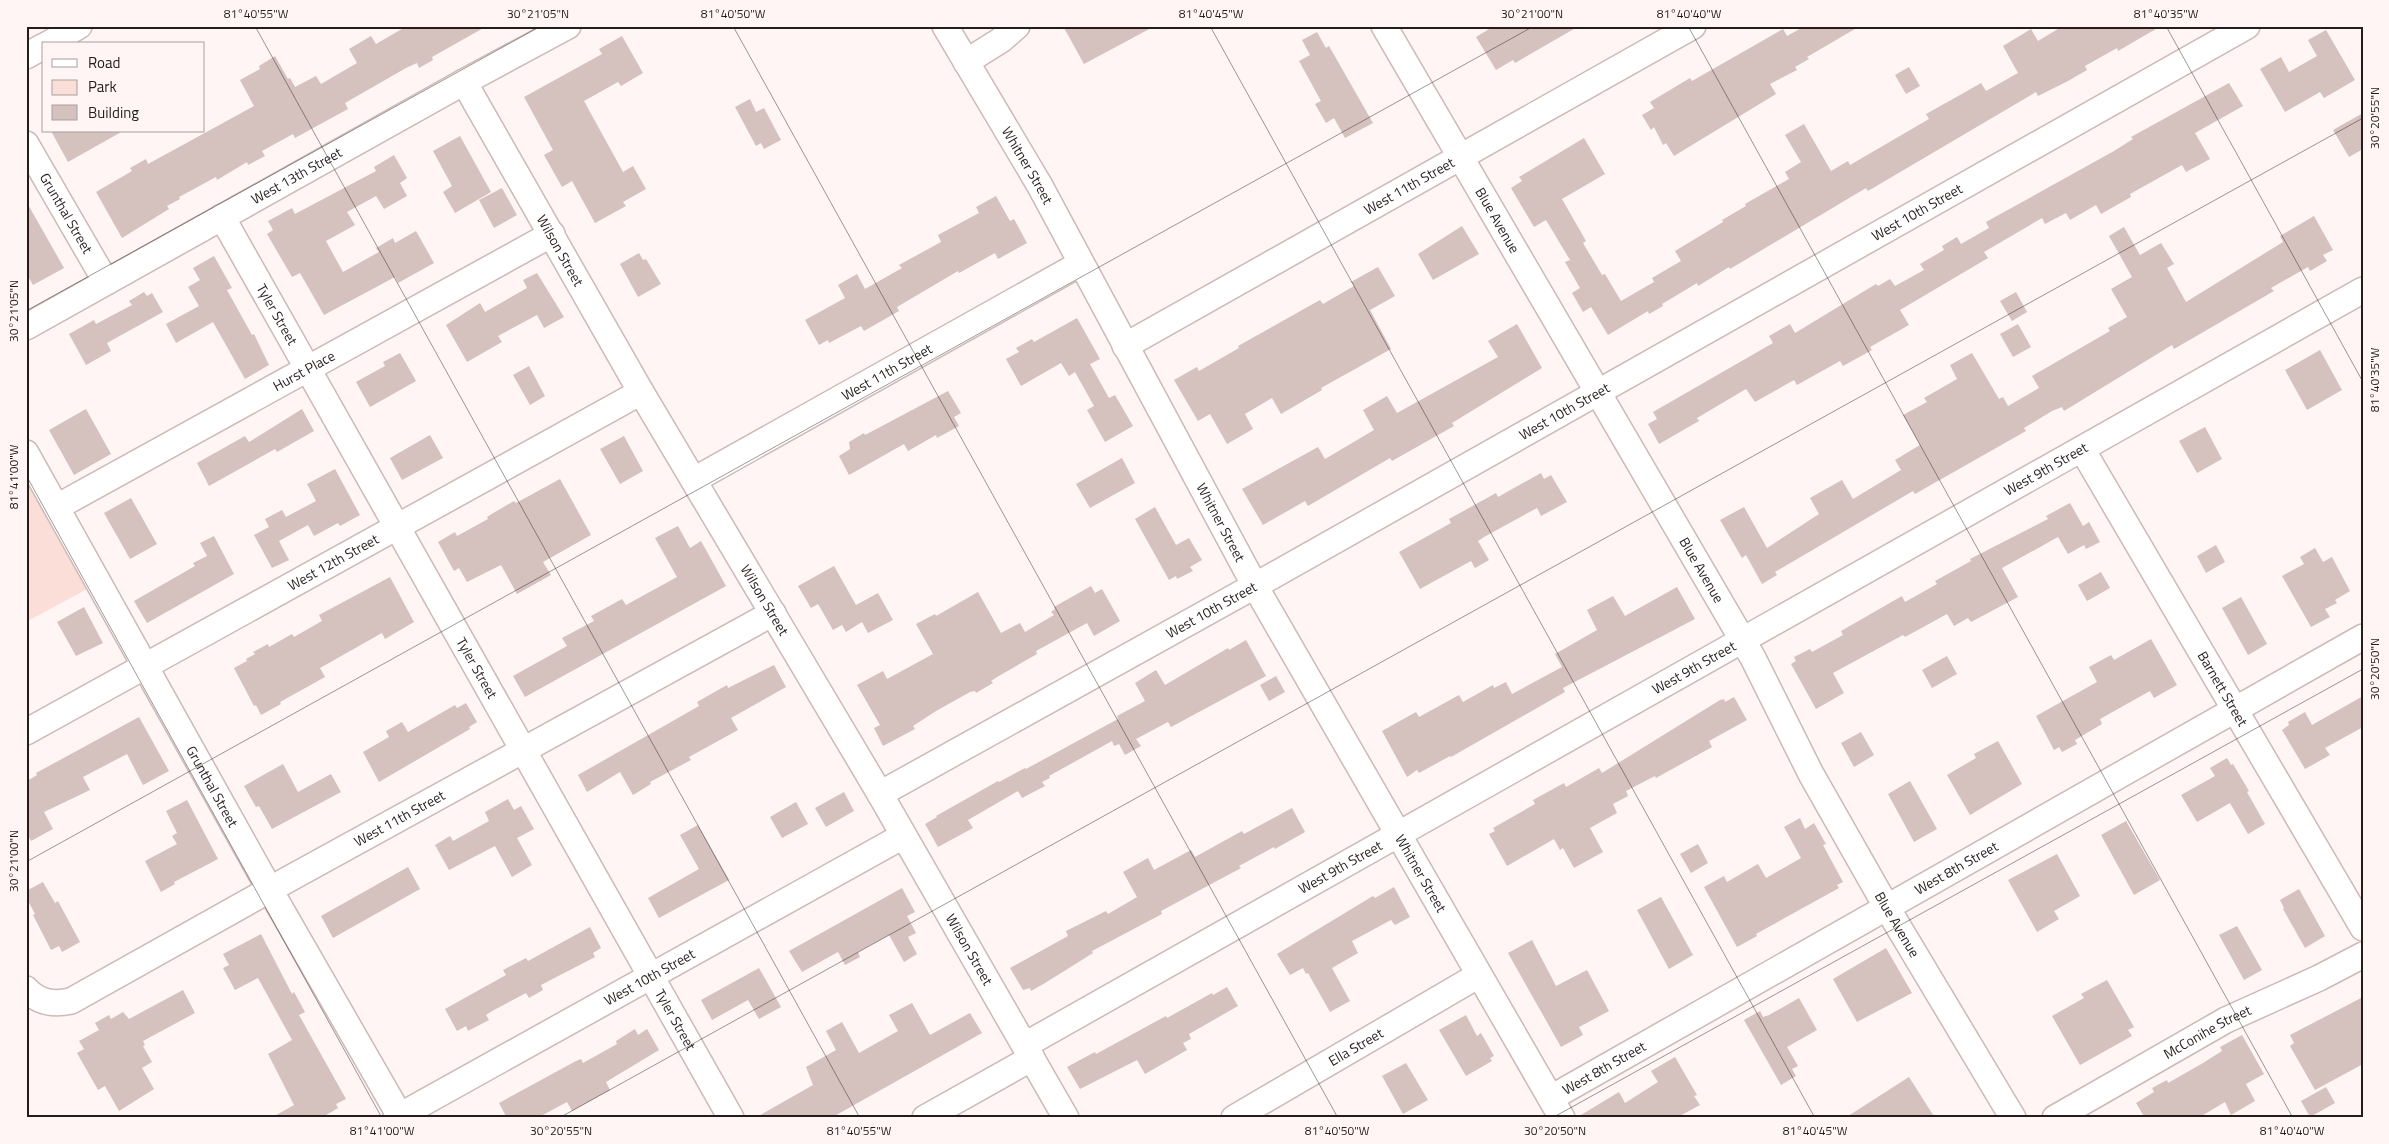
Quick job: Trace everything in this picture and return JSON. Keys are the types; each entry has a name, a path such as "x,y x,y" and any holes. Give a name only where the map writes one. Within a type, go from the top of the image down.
{"street":[{"path":"51,42 79,26"},
{"name":"Whitner Street","path":"945,26 1040,186 1080,264 1254,586 1557,1108"},
{"path":"966,62 1001,40 1018,26"},
{"name":"Blue Avenue","path":"1384,26 1462,157 1741,640 1812,774 1886,906 2013,1118"},
{"name":"West 11th Street","path":"1125,346 1693,26"},
{"name":"West 10th Street","path":"880,794 1254,586 2246,26"},
{"name":"West 13th Street","path":"26,328 565,27"},
{"path":"26,56 42,47"},
{"name":"Wilson Street","path":"464,82 641,392 880,794 1066,1118"},
{"name":"Grunthal Street","path":"26,144 106,282"},
{"name":"Tyler Street","path":"222,217 731,1118"},
{"name":"Hurst Place","path":"57,508 552,234"},
{"name":"West 11th Street","path":"694,480 1080,264"},
{"name":"West 9th Street","path":"925,1118 1028,1052 1399,833 2363,290"},
{"name":"West 12th Street","path":"26,732 641,392"},
{"name":"Barnett Street","path":"2082,448 2363,928"},
{"name":"Grunthal Street","path":"26,454 399,1117"},
{"name":"West 11th Street","path":"26,989 33,996 43,1001 58,1004 71,1001 773,613"},
{"name":"West 8th Street","path":"1557,1108 1886,906 2363,637"},
{"name":"West 10th Street","path":"399,1117 903,836"},
{"name":"McConihe Street","path":"2055,1118 2226,1020 2319,978 2363,955"},
{"name":"Ella Street","path":"1234,1118 1479,975"}],"green space":[{"path":"26,478 89,588 26,622"}],"building":[{"path":"407,26 487,26 432,57 433,60 419,68 417,63 406,68 345,103 348,109 295,138 293,134 262,151 265,156 248,165 247,162 217,180 216,177 179,197 180,199 167,206 169,209 122,238 96,192 132,171 130,168 146,159 148,164 254,106 240,80 260,69 259,66 275,56 288,79 290,78 295,87 316,76 321,84 357,63 349,49 371,36 376,44"},
{"path":"1063,26 1155,26 1084,64"},
{"path":"1494,26 1579,26 1515,63 1513,60 1496,70 1476,37"},
{"path":"1805,26 1860,26 1807,57 1809,59 1795,67 1797,70 1770,84 1776,94 1674,156 1666,143 1663,145 1654,127 1651,130 1642,115 1654,108 1650,102 1690,78 1692,81 1783,29 1787,36"},
{"path":"2063,26 2161,26 2118,51 2117,48 2085,66 2087,70 2068,81 2038,96 2036,92 1868,191 1866,188 1730,269 1729,267 1698,286 1697,283 1662,304 1663,306 1649,314 1648,311 1608,335 1591,307 1583,312 1572,293 1580,288 1565,262 1570,260 1546,220 1534,227 1511,188 1522,181 1519,177 1584,138 1605,174 1562,199 1586,241 1583,243 1602,275 1605,274 1621,301 1654,282 1652,278 1681,261 1675,251 1723,222 1722,220 1746,206 1745,204 1789,179 1785,172 1801,162 1785,135 1804,124 1831,171 1848,161 1850,165 1929,119 1926,114 1981,83 1986,91 2018,73 2003,46 2031,29 2038,41"},
{"path":"2326,30 2355,80 2324,98 2320,92 2285,112 2260,69 2281,57 2289,72 2317,56 2308,40"},
{"path":"1317,32 1326,48 1329,46 1373,123 1345,138 1334,118 1326,123 1315,104 1321,101 1299,61 1310,55 1302,40"},
{"path":"622,36 643,73 621,86 618,82 584,101 623,172 633,166 646,189 623,202 626,206 595,223 572,181 562,187 544,155 553,150 524,97 602,54 599,49"},
{"path":"1909,67 1920,86 1906,94 1895,75"},
{"path":"2229,83 2243,106 2195,133 2210,159 2186,172 2182,165 2130,194 2131,197 2101,214 2096,205 2070,220 2066,213 2045,224 2042,218 1984,252 1988,258 1900,310 1909,325 1870,347 1872,350 1843,366 1840,361 1797,385 1794,380 1755,402 1746,389 1697,418 1699,421 1659,444 1648,424 1657,419 1653,412 1773,343 1769,336 1790,324 1795,333 1876,284 1878,286 1890,279 1895,286 1924,270 1920,264 1944,250 1942,246 1957,237 1961,244 1989,228 1986,222 2114,151 2133,139 2131,137"},
{"path":"750,99 756,112 764,108 781,140 764,149 761,143 756,146 735,107"},
{"path":"2363,113 2363,149 2349,157 2333,130"},
{"path":"52,132 121,132 68,162"},
{"path":"460,136 491,192 455,213 443,192 452,186 433,151"},
{"path":"394,155 407,178 400,183 407,196 384,209 376,196 347,212 355,225 326,241 343,272 379,252 376,248 393,238 395,243 416,231 434,263 398,283 395,277 324,315 300,273 292,277 267,234 273,230 268,221 292,208 295,214 376,171 374,167"},
{"path":"502,188 517,215 494,228 479,200"},
{"path":"996,196 1010,221 1014,219 1027,243 998,259 995,253 959,273 958,271 897,307 899,311 864,331 861,326 829,343 828,340 819,345 805,320 845,298 838,285 857,274 865,289 902,268 899,265 941,242 938,235 979,213 976,207"},
{"path":"26,201 64,268 33,285 26,273"},
{"path":"2314,216 2333,250 2323,255 2327,261 2310,271 2308,267 2271,288 2274,291 2174,349 2172,345 2064,411 2062,407 2052,411 2024,428 2026,431 1915,494 1913,491 1775,572 1777,575 1762,584 1746,555 1742,558 1720,520 1744,507 1767,548 1819,514 1810,498 1842,480 1853,499 1901,470 1895,460 1920,445 1903,415 1927,402 1924,398 1957,379 1950,365 1972,353 1999,399 2003,397 2008,406 2039,388 2032,376 2110,331 2108,328 2127,317 2111,289 2132,277 2109,236 2124,227 2140,255 2161,243 2174,264 2167,268 2186,302 2283,242 2280,236"},
{"path":"1462,226 1479,254 1433,280 1418,254"},
{"path":"639,253 643,260 646,259 661,284 638,297 620,264"},
{"path":"214,256 232,288 227,290 252,335 254,334 269,365 245,379 213,322 176,343 166,324 199,306 188,287 200,280 193,268"},
{"path":"1378,267 1395,296 1370,310 1391,349 1321,388 1322,390 1281,414 1272,398 1245,414 1253,429 1227,444 1210,414 1198,421 1174,380 1197,367 1199,371 1239,348 1238,346 1320,300 1323,304 1354,286 1351,282"},
{"path":"537,273 564,317 544,328 537,315 498,336 502,342 467,362 446,325 480,303 485,312 527,288 523,280"},
{"path":"144,292 147,296 152,293 163,312 107,343 111,351 86,365 69,334 94,320 96,324 132,305 129,301"},
{"path":"2016,292 2027,312 2012,321 2000,301"},
{"path":"1077,318 1100,359 1090,364 1109,398 1115,395 1133,426 1105,442 1087,410 1094,406 1075,372 1069,376 1061,363 1021,386 1006,359 1019,352 1016,348 1032,339 1034,342"},
{"path":"1517,324 1542,368 1452,423 1454,426 1392,461 1390,458 1308,506 1305,501 1263,525 1242,489 1318,447 1325,459 1374,430 1363,410 1387,396 1397,413 1498,357 1488,341"},
{"path":"2018,324 2031,347 2013,357 2000,334"},
{"path":"2320,350 2342,390 2307,410 2285,370"},
{"path":"400,353 416,381 370,407 356,382 385,366 383,362"},
{"path":"529,366 545,396 530,405 513,375"},
{"path":"948,391 961,413 954,417 959,426 937,438 936,435 908,451 904,444 849,475 839,456 850,449 849,442"},
{"path":"86,409 111,454 74,475 49,430"},
{"path":"302,409 314,431 277,452 275,449 209,486 197,463 245,436 249,442"},
{"path":"2205,427 2222,459 2197,473 2179,441"},
{"path":"430,435 443,458 402,480 390,458"},
{"path":"624,436 643,471 620,484 600,449"},
{"path":"1122,458 1135,483 1090,508 1076,484"},
{"path":"335,469 360,515 340,526 338,523 314,536 308,525 279,541 289,560 272,568 254,535 269,527 265,519 282,510 286,517 316,501 307,484"},
{"path":"1541,473 1544,479 1551,475 1567,502 1541,516 1537,508 1484,537 1478,541 1489,560 1475,568 1471,561 1420,589 1399,552 1451,523 1449,519 1496,493 1498,497"},
{"path":"560,479 591,535 543,562 551,575 517,594 501,565 467,582 459,568 454,571 438,542 455,532 457,536 488,519 487,517 514,501 516,503"},
{"path":"131,498 157,544 130,559 104,513"},
{"path":"2070,503 2083,526 2089,522 2100,542 2086,549 2084,545 2068,554 2058,537 2002,568 2018,597 1971,622 1968,618 1954,626 1947,614 1905,637 1903,635 1833,673 1844,693 1816,709 1791,664 1796,661 1794,657 1810,649 1812,652 1843,635 1841,631 1902,596 1905,602 1937,584 1935,581 1971,561 1970,559 2048,519 2046,516"},
{"path":"1155,507 1176,545 1189,538 1202,560 1190,567 1193,571 1177,579 1176,576 1169,580 1135,519"},
{"path":"678,526 690,548 701,541 726,586 525,697 513,676 567,646 562,638 594,621 591,616 622,599 626,605 677,577 655,538"},
{"path":"214,536 234,574 147,623 134,601 195,566 193,563 207,556 200,543"},
{"path":"2216,545 2225,562 2206,573 2197,556"},
{"path":"2315,548 2323,562 2332,557 2350,591 2335,600 2337,603 2325,609 2330,617 2311,627 2282,576 2304,564 2300,557"},
{"path":"834,566 856,605 878,593 893,620 868,633 862,622 846,632 842,625 833,630 818,604 811,608 798,586"},
{"path":"2101,572 2110,588 2087,601 2078,585"},
{"path":"390,577 414,622 385,639 382,633 320,668 325,677 261,715 256,705 254,706 234,668 247,661 246,659 255,654 253,652 268,644 269,647 292,634 294,637 322,621 319,615"},
{"path":"1091,586 1095,593 1102,589 1120,621 1094,636 1087,623 1036,651 1037,654 991,681 993,683 976,693 975,691 970,692 936,711 913,726 915,729 883,746 874,728 880,725 857,685 883,671 887,679 933,654 916,624 935,614 936,616 978,592 1001,633 1020,623 1025,632 1054,615 1051,612 1055,609 1054,607"},
{"path":"1677,587 1695,619 1563,688 1565,692 1451,757 1419,773 1417,770 1407,777 1382,731 1416,712 1419,717 1459,695 1463,702 1493,685 1494,688 1506,682 1512,694 1562,667 1555,654 1597,630 1587,610 1613,596 1625,616"},
{"path":"2241,597 2267,644 2248,655 2222,608"},
{"path":"84,607 103,643 76,656 57,622"},
{"path":"2151,639 2177,685 2154,698 2150,691 2100,719 2102,724 2075,740 2077,744 2062,752 2059,747 2054,750 2036,716 2097,682 2089,667 2111,655 2114,660"},
{"path":"1246,640 1266,676 1171,727 1168,722 1136,739 1141,746 1125,755 1119,744 1114,746 1112,741 1049,776 1050,778 1042,782 1045,786 1022,798 1018,791 968,820 973,828 938,847 925,824 936,816 998,781 1026,769 1118,719 1117,716 1145,701 1135,683 1156,670 1165,685 1228,648 1229,650"},
{"path":"1947,656 1957,674 1932,688 1922,670"},
{"path":"774,665 786,687 731,718 738,730 689,757 691,760 650,782 651,784 633,795 620,772 587,792 578,775 699,706 697,702 727,685 728,688"},
{"path":"1276,676 1285,692 1269,701 1260,685"},
{"path":"2363,696 2363,727 2325,748 2330,755 2305,769 2282,730 2289,725 2288,722 2305,712 2312,725"},
{"path":"1734,697 1747,720 1709,741 1712,747 1656,778 1655,776 1626,791 1628,796 1613,804 1617,813 1590,828 1603,852 1574,868 1563,848 1560,850 1554,839 1507,866 1489,834 1495,831 1493,828 1535,804 1533,800 1564,783 1566,787 1599,768 1602,773 1720,700 1724,699 1725,702"},
{"path":"466,703 477,722 469,727 470,729 379,782 363,752 389,737 386,731 402,722 408,732 455,705 457,708"},
{"path":"139,717 169,771 143,785 127,754 83,777 90,790 44,812 53,829 31,841 26,832 26,778 27,781 37,775 36,773"},
{"path":"1861,732 1874,755 1854,767 1841,743"},
{"path":"1998,741 2022,784 1970,815 1947,775 1976,758 1974,754"},
{"path":"2227,758 2231,765 2233,764 2249,791 2247,792 2265,824 2248,834 2230,803 2197,822 2181,795 2215,776 2210,768"},
{"path":"283,764 298,792 331,774 341,792 272,829 259,806 256,807 244,786"},
{"path":"1910,781 1937,829 1914,842 1888,794"},
{"path":"844,792 854,811 826,827 815,808"},
{"path":"508,799 514,810 521,806 534,829 517,838 532,865 512,877 495,846 449,870 435,845 450,836 453,841 489,821 485,812"},
{"path":"187,800 218,859 174,882 175,884 161,892 145,861 177,844 172,836 177,833 166,811"},
{"path":"796,802 808,824 782,838 770,817"},
{"path":"1292,808 1305,832 1239,866 1241,868 1161,911 1162,914 1092,951 1093,953 1031,991 1030,988 1023,990 1010,968 1068,936 1066,931 1106,911 1108,914 1137,897 1123,872 1148,858 1154,870 1191,850 1195,857 1242,831 1244,834"},
{"path":"1800,818 1805,829 1814,823 1826,844 1823,845 1843,882 1837,885 1839,888 1756,934 1757,936 1737,947 1704,887 1724,876 1727,882 1758,864 1766,878 1801,858 1784,827"},
{"path":"2126,821 2160,880 2134,895 2101,835"},
{"path":"698,825 729,880 659,918 648,898 699,869 680,835"},
{"path":"1698,844 1708,863 1691,873 1680,854"},
{"path":"2057,854 2080,896 2054,911 2059,919 2037,932 2008,880"},
{"path":"408,867 420,889 333,938 321,916"},
{"path":"43,882 55,903 58,901 80,942 62,952 59,946 51,950 26,897 26,891"},
{"path":"1394,887 1410,917 1395,925 1391,920 1352,941 1358,953 1332,968 1350,1001 1330,1012 1308,973 1306,974 1303,968 1290,975 1277,954 1373,896 1375,898"},
{"path":"902,888 915,912 907,916 916,933 908,937 917,954 904,962 889,935 858,952 860,957 845,965 838,952 802,972 789,951"},
{"path":"2299,889 2325,936 2305,948 2280,900"},
{"path":"1661,897 1693,955 1669,969 1637,910"},
{"path":"2237,926 2262,970 2244,980 2219,935"},
{"path":"590,927 601,948 593,953 595,957 541,985 543,990 529,998 526,993 494,1010 486,1015 489,1020 468,1031 466,1026 457,1031 445,1009 506,975 503,970 526,958 528,961"},
{"path":"261,934 292,994 294,992 305,1012 299,1015 346,1099 336,1104 338,1108 321,1118 271,1118 294,1105 268,1054 292,1040 258,978 235,990 223,968 229,965 223,954"},
{"path":"1532,940 1556,986 1587,970 1609,1011 1579,1027 1583,1035 1561,1047 1508,953"},
{"path":"1886,948 1912,993 1857,1022 1833,979"},
{"path":"759,968 781,1007 759,1019 748,1000 712,1020 701,1000"},
{"path":"2107,980 2134,1027 2128,1030 2132,1036 2080,1065 2052,1016 2084,998 2081,994"},
{"path":"1227,987 1238,1006 1189,1034 1191,1039 1183,1043 1187,1050 1145,1074 1137,1060 1080,1089 1067,1067"},
{"path":"183,990 195,1013 143,1041 145,1045 143,1046 152,1062 142,1068 154,1089 119,1111 105,1086 98,1090 77,1053 84,1049 79,1041 99,1030 95,1023 109,1015 111,1019 123,1012 129,1019"},
{"path":"2363,997 2363,1064 2315,1090 2290,1046 2294,1043 2290,1035"},
{"path":"1799,998 1817,1030 1787,1047 1798,1066 1792,1069 1796,1076 1781,1085 1744,1020 1760,1011 1763,1017 1769,1015"},
{"path":"912,1003 930,1035 970,1013 982,1033 831,1118 755,1118 813,1085 806,1067 836,1050 826,1031 842,1022 859,1053 898,1031 889,1015"},
{"path":"1466,1015 1477,1036 1481,1033 1494,1056 1490,1058 1492,1061 1466,1076 1439,1030"},
{"path":"635,1029 638,1035 647,1029 659,1050 606,1082 610,1090 572,1111 567,1102 537,1118 507,1118 499,1103 576,1061 581,1059 583,1063 617,1044 616,1041"},
{"path":"2242,1035 2264,1074 2246,1084 2255,1101 2231,1115 2225,1102 2198,1118 2145,1118 2136,1103 2154,1092 2152,1088 2167,1080 2168,1083 2203,1063 2222,1051 2220,1047"},
{"path":"1675,1057 1697,1095 1694,1096 1700,1105 1676,1118 1576,1118 1619,1092 1625,1103 1658,1082 1651,1071"},
{"path":"1406,1063 1428,1100 1403,1114 1382,1076"},
{"path":"1909,1077 1935,1118 1845,1118"},
{"path":"2326,1087 2335,1103 2310,1117 2301,1101"}]}
